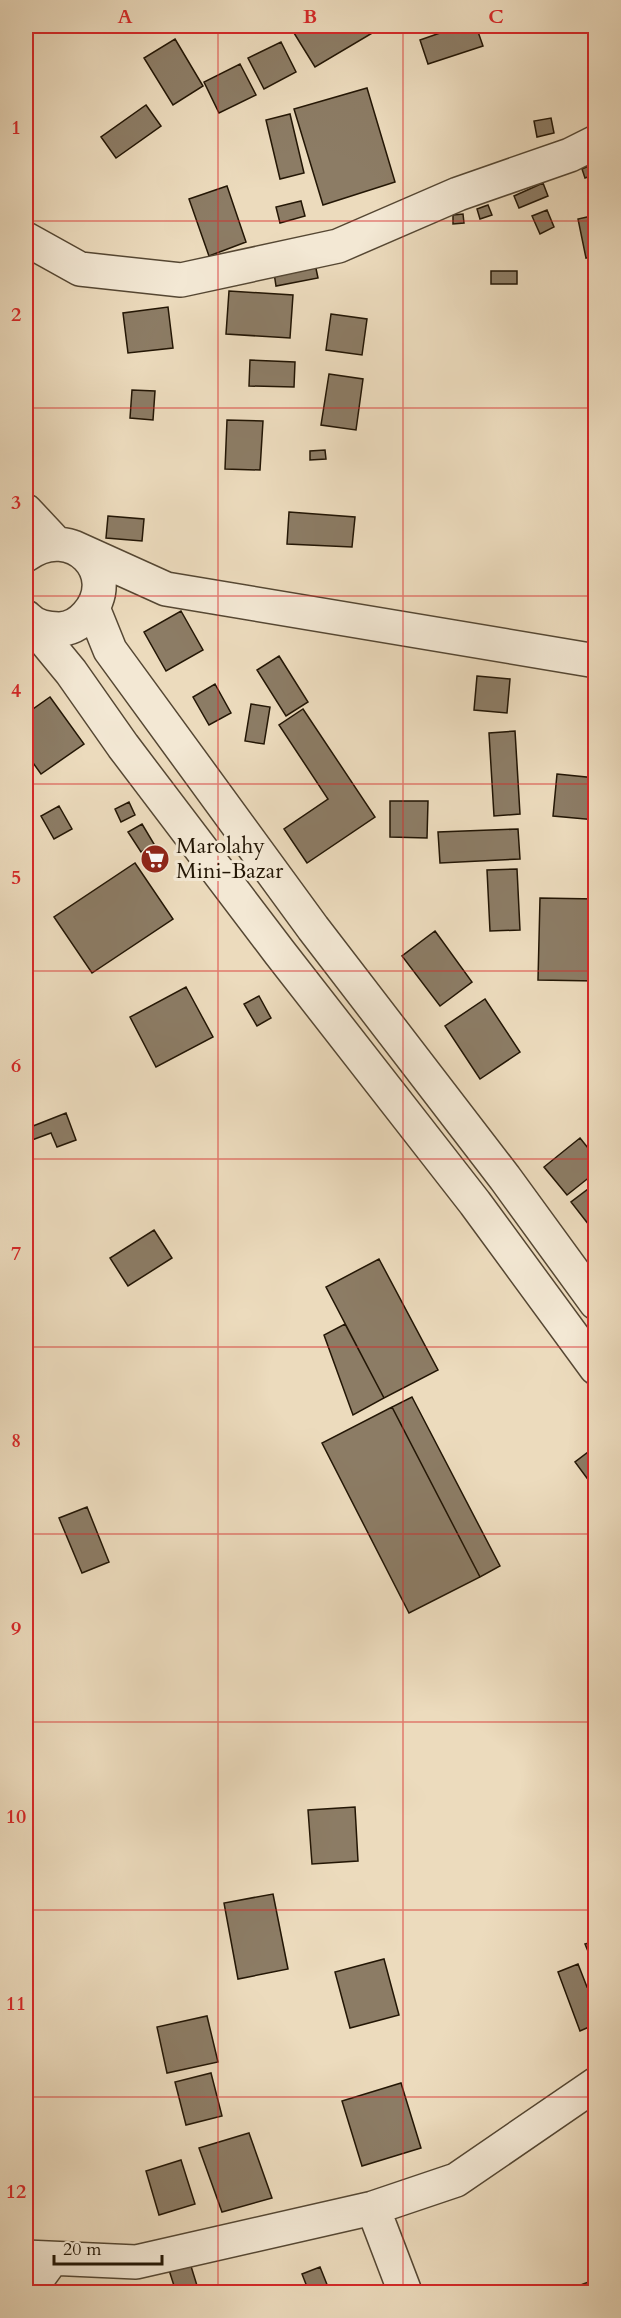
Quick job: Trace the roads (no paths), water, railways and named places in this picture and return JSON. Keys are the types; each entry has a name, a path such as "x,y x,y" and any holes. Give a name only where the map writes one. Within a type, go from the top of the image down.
{"street":[{"path":"26,239 80,269 181,280 338,246 458,194 570,155 596,142"},
{"path":"26,511 64,545 86,555 95,568 99,584 95,604 81,622 64,629 46,628 27,619"},
{"path":"26,555 38,546 64,545 166,589 596,661"},
{"path":"95,604 166,589"},
{"path":"95,604 110,650 313,928 505,1178 596,1303"},
{"path":"27,619 71,672 123,746 280,953 475,1203 596,1368"},
{"path":"475,1203 505,1178"},
{"path":"28,2292 39,2258 136,2262 373,2208 456,2180 596,2084"},
{"path":"373,2208 405,2292"}],"place":[{"name":"Marolahy Mini-Bazar","path":"155,859"}]}
